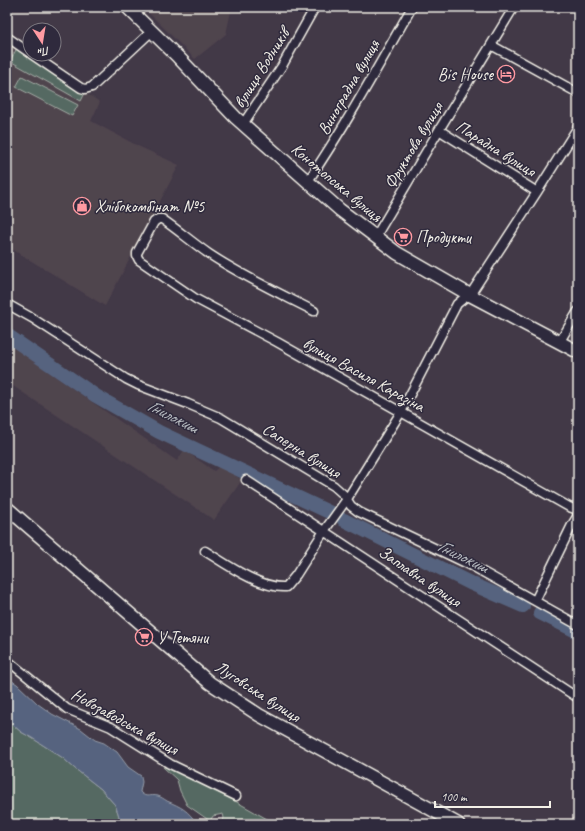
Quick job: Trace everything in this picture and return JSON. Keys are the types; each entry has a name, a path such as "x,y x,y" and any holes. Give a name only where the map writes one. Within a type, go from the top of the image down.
{"street":[{"name":"Конотопська вулиця","path":"127,7 178,57 236,118 340,210 397,253 470,295 578,352"},
{"name":"вулиця Водників","path":"243,124 282,66 315,7"},
{"name":"Виноградна вулиця","path":"308,181 325,156 412,7"},
{"name":"Фруктова вулиця","path":"376,236 514,7"},
{"path":"43,62 81,88 92,87 152,31"},
{"path":"7,37 22,48"},
{"path":"491,46 578,93"},
{"path":"205,551 243,574 268,585 286,587 296,575 324,531 347,499 401,412 456,304 470,295 578,127"},
{"name":"Парадна вулиця","path":"439,130 537,192"},
{"name":"вулиця Василя Каразіна","path":"314,311 270,289 209,254 162,219 158,219 154,222 137,253 137,258 141,262 196,299 278,342 569,507 578,510"},
{"name":"Саперна вулиця","path":"7,304 32,318 126,379 221,418 334,486 344,495 351,506 359,512 472,566 578,625"},
{"path":"559,343 578,311"},
{"name":"Заплавна вулиця","path":"246,480 578,698"},
{"name":"Луговська вулиця","path":"7,508 210,683 259,715 458,824"},
{"path":"535,601 578,515"},
{"name":"Новозаводська вулиця","path":"7,660 67,709 112,727 170,764 236,796"}],"shaded area":[{"path":"143,7 232,7 226,34 195,59"},
{"name":"Хлібокомбінат №5","path":"7,42 22,51 22,62 39,62 100,102 91,121 138,146 179,165 105,306 7,246"},
{"path":"7,343 177,461 184,450 214,471 220,466 242,480 214,520 7,382"}],"green space":[{"path":"17,48 22,51 22,62 38,62 85,93 81,101 10,61"},
{"path":"22,76 78,105 72,116 16,87"},
{"path":"7,715 11,723 21,732 63,758 101,789 115,805 121,824 7,824"},
{"path":"163,767 169,768 235,801 276,824 221,824 224,818 223,814 213,816 210,821 187,805 180,791 177,780"}],"water":[{"path":"7,678 17,684 38,704 52,714 81,729 95,740 104,743 117,752 128,767 141,776 142,782 140,792 142,794 146,796 161,797 180,807 190,815 197,824 121,824 115,805 101,789 63,758 21,732 11,723 7,715"}],"waterway":[{"name":"Гнилокиш","path":"7,335 96,396 159,432 331,513"},
{"name":"Гнилокиш","path":"344,520 470,583 523,606"},
{"name":"Гнилокиш","path":"540,613 578,632"}],"place":[{"name":"Bis House","path":"506,74"},
{"name":"Хлібокомбінат №5","path":"82,206"},
{"name":"Продукти","path":"403,237"},
{"name":"У Тетяни","path":"144,637"}]}
